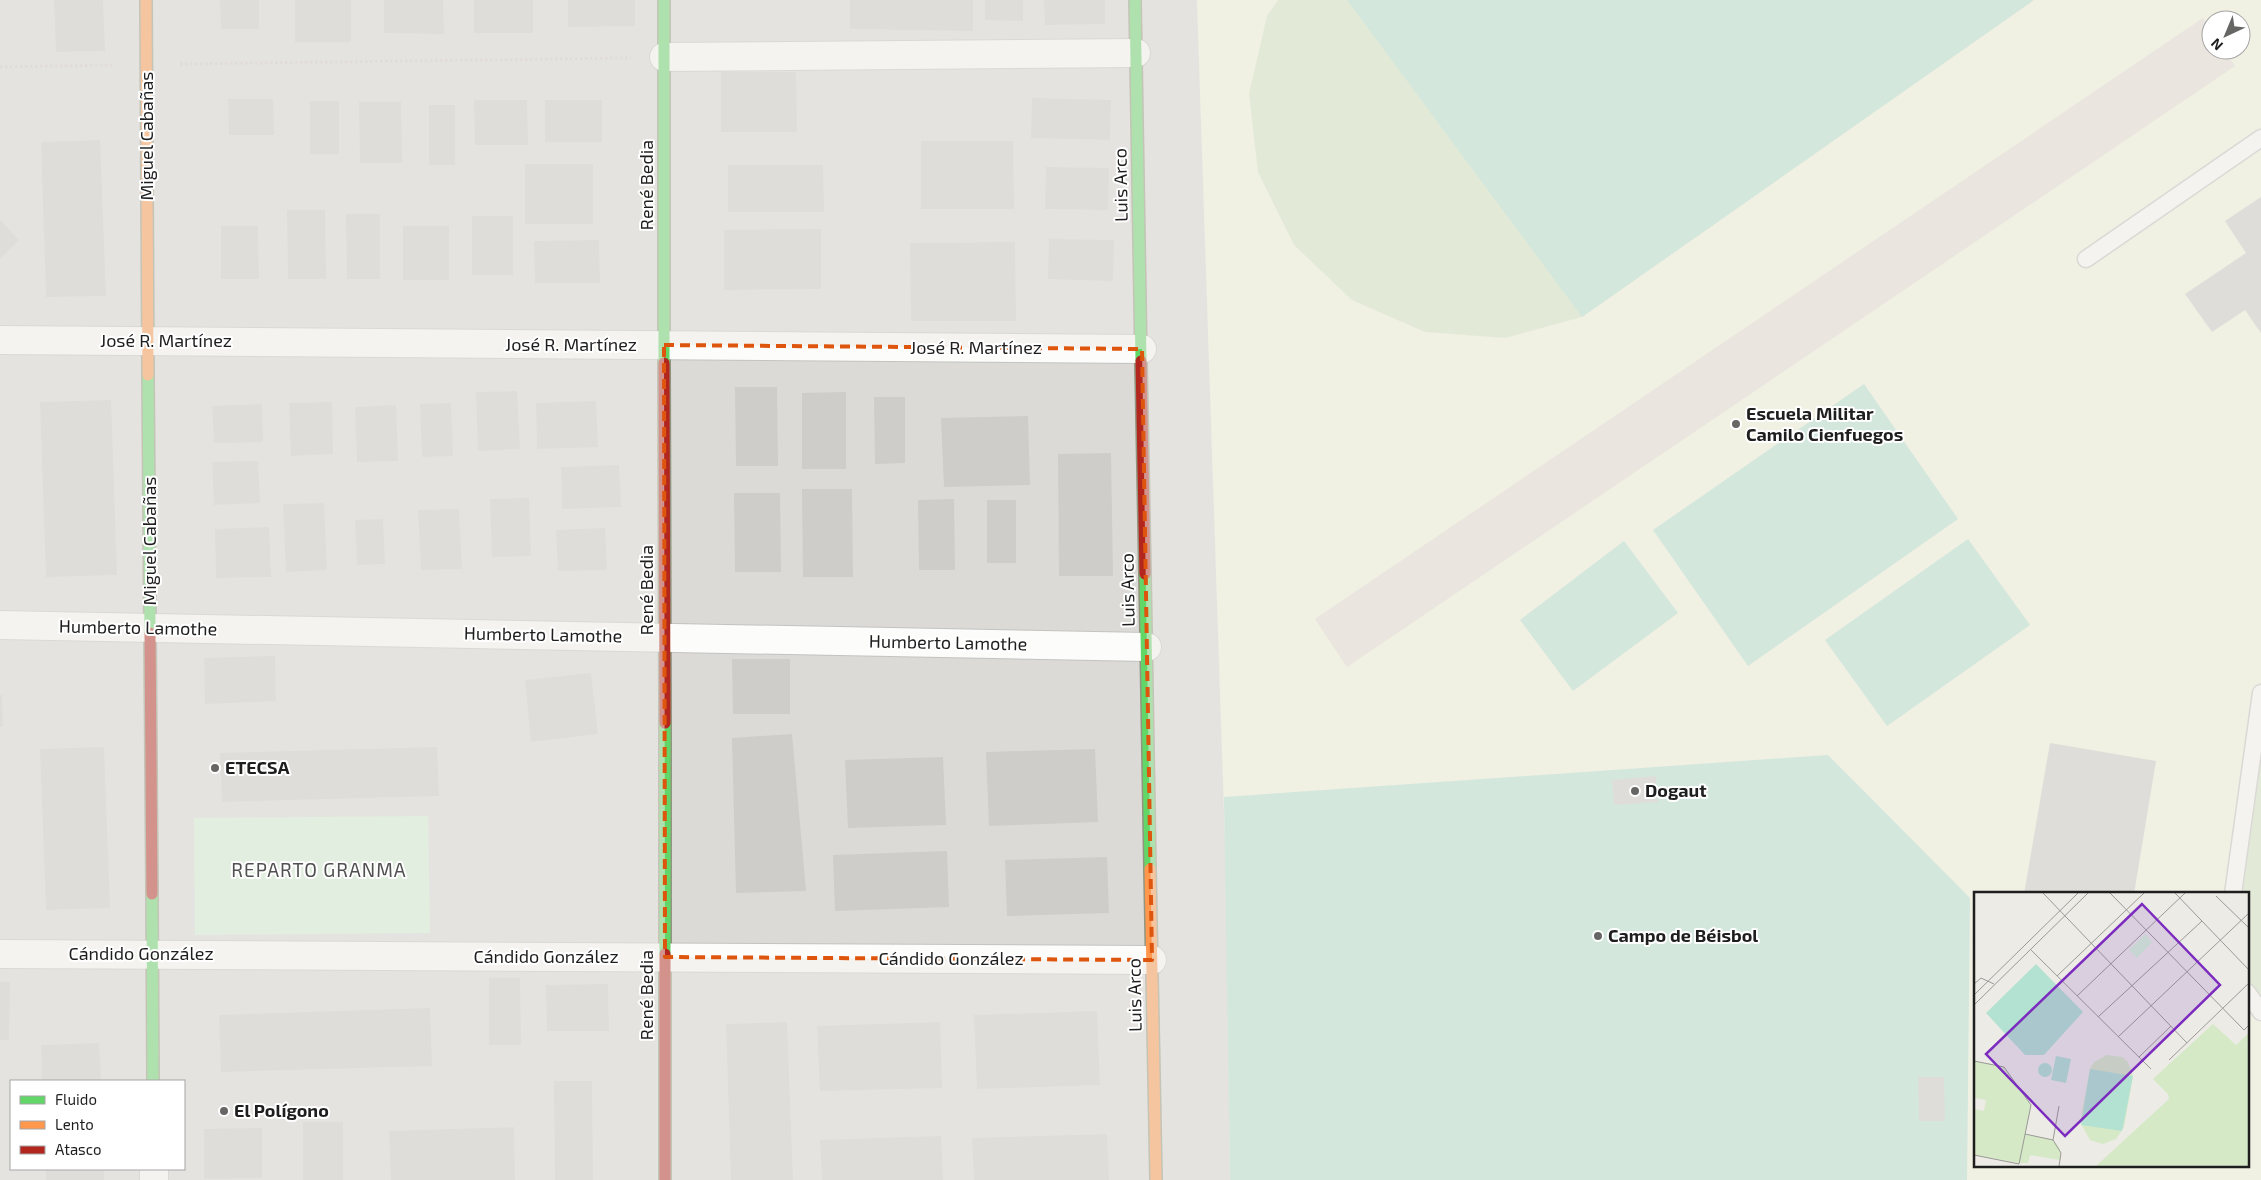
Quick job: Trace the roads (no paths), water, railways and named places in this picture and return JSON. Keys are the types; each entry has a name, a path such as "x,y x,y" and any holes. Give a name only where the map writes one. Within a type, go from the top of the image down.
{"street":[{"name":"Miguel Cabañas","path":"146,0 153,1080"},
{"name":"René Bedia","path":"664,0 664,1180"},
{"name":"Luis Arco","path":"1135,0 1156,1180"},
{"path":"664,57 1136,53"},
{"name":"José R. Martínez","path":"0,340 1142,349"},
{"name":"Humberto Lamothe","path":"0,625 1147,647"},
{"name":"Cándido González","path":"0,954 1152,960"}],"lane":[{"path":"2086,259 2261,138"},
{"path":"2233,892 2261,693"},
{"path":"2248,993 2261,1012"}],"place":[{"name":"Escuela Militar Camilo Cienfuegos","path":"1736,424"},
{"name":"ETECSA","path":"215,768"},
{"name":"Dogaut","path":"1635,791"},
{"name":"Campo de Béisbol","path":"1598,936"},
{"name":"El Polígono","path":"224,1111"}],"district":[{"name":"REPARTO GRANMA","path":"319,870"}]}
